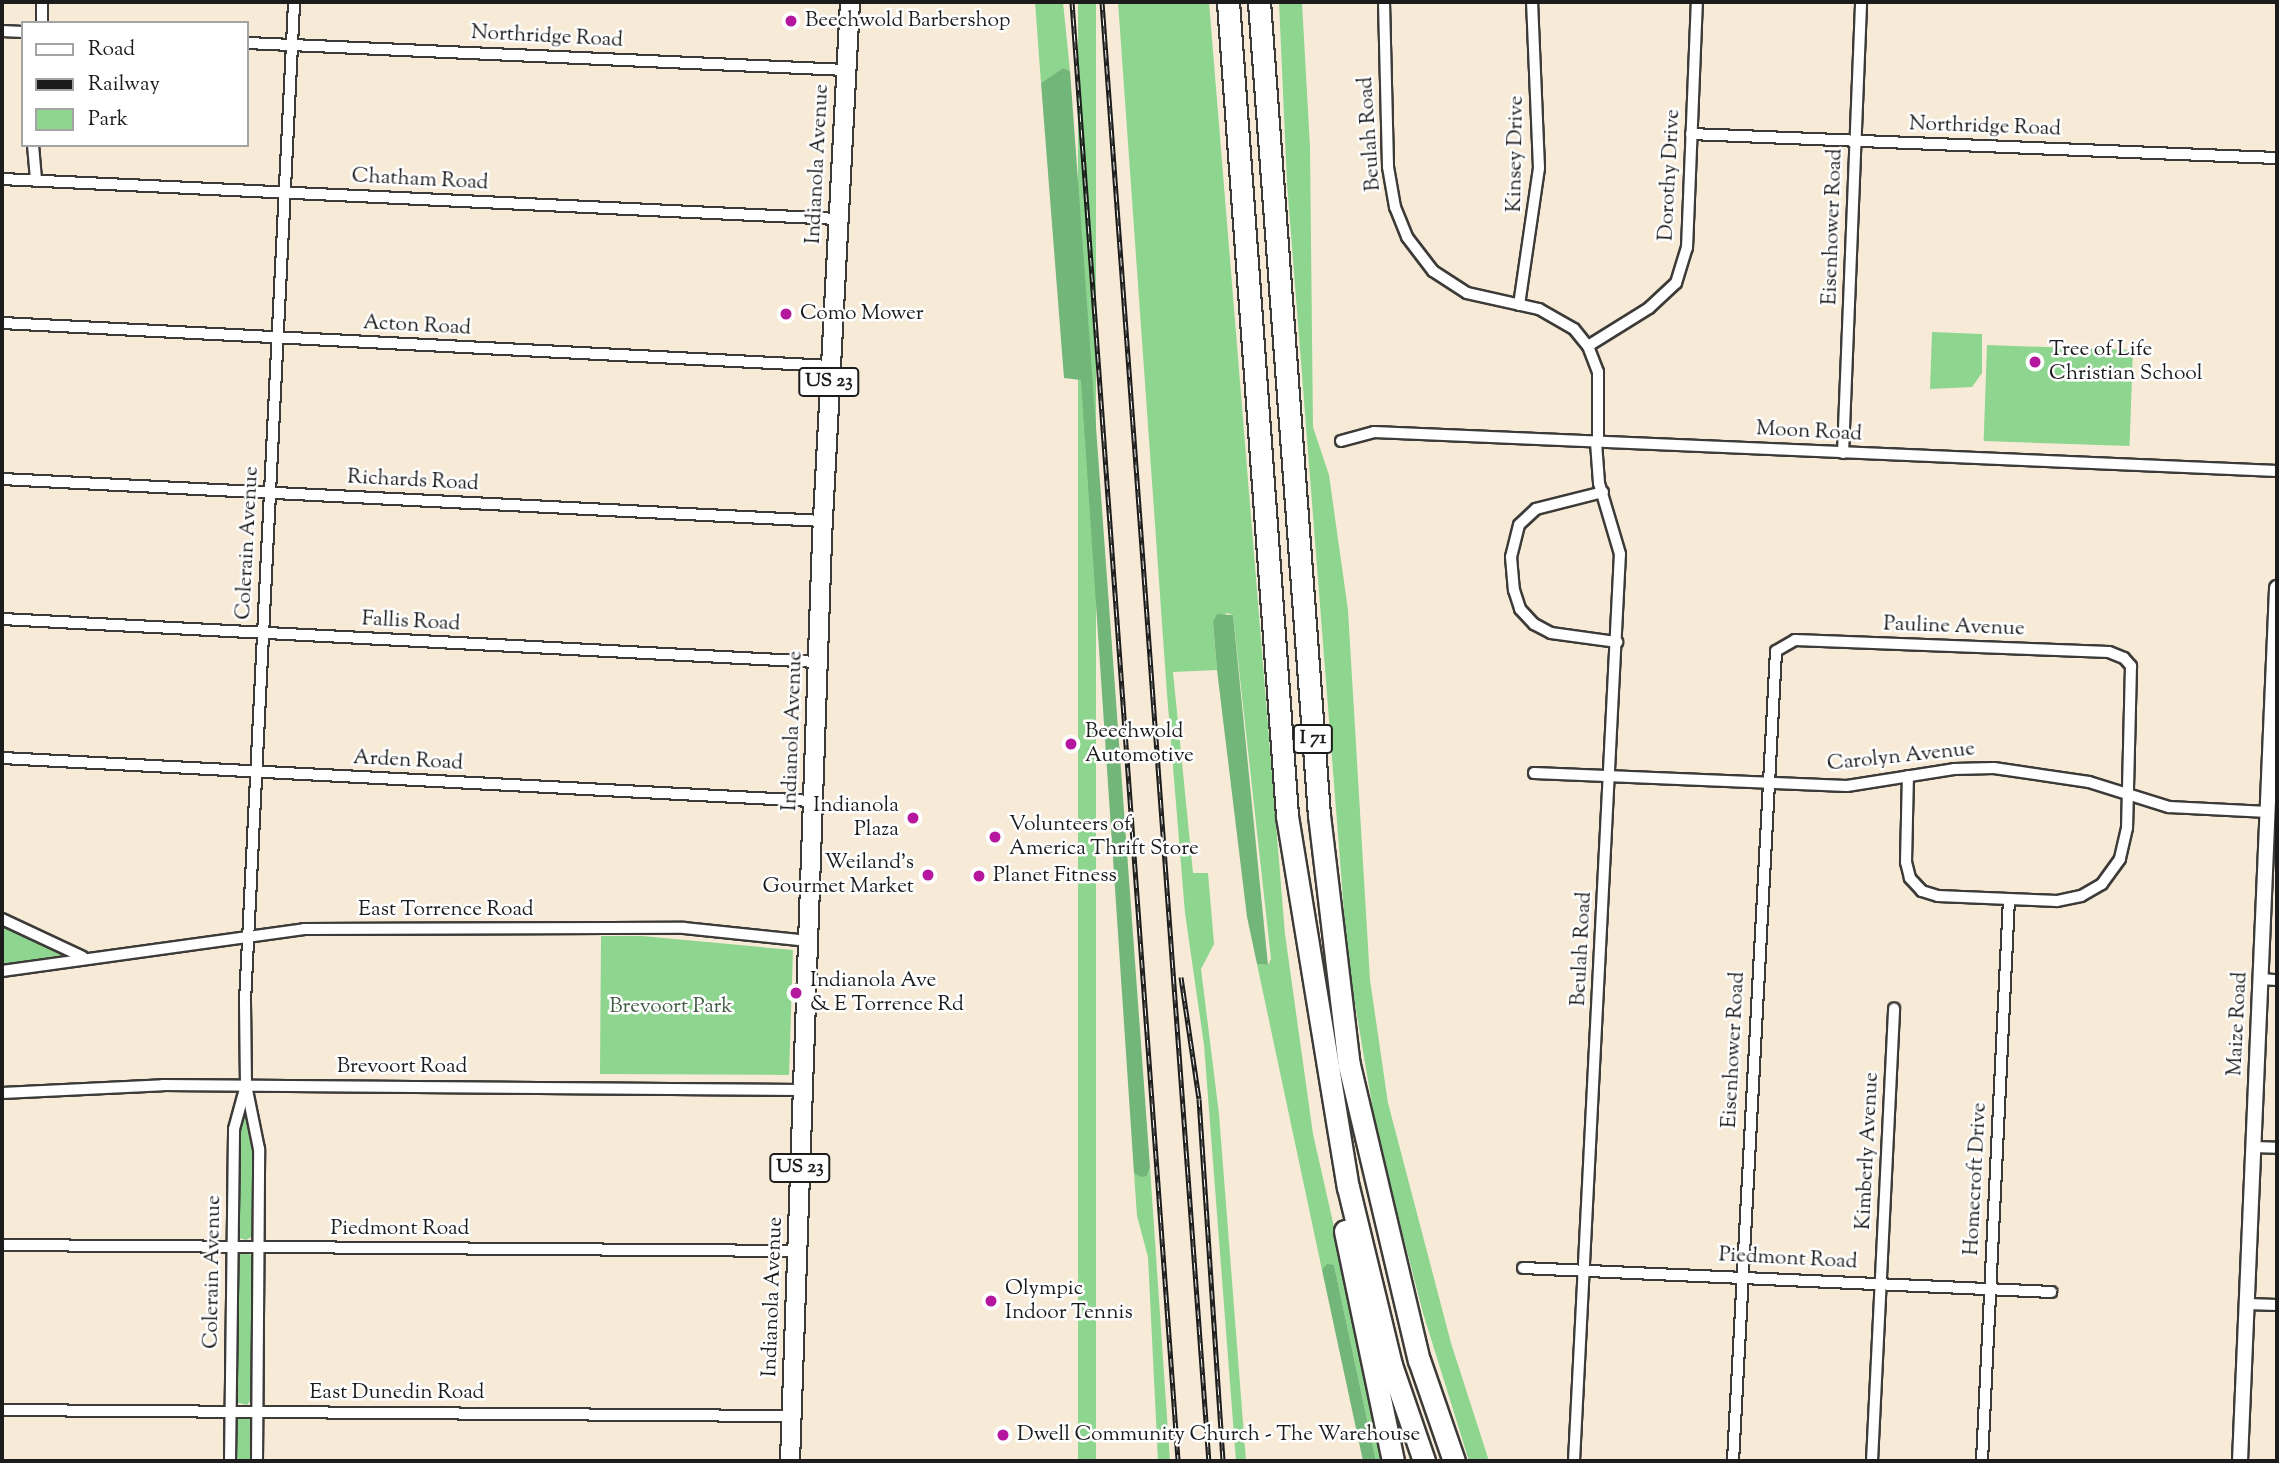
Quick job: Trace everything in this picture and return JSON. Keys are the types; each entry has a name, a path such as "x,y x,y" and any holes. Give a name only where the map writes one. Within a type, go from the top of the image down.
{"highway":[{"name":"I 71","path":"1226,2 1287,816 1329,1086 1391,1365 1424,1461"},
{"name":"I 71","path":"1259,2 1319,815 1349,1065 1419,1360 1454,1461"},
{"path":"1329,1086 1328,1131 1348,1247 1394,1461"}],"main road":[{"name":"Indianola Avenue","path":"790,1461 823,521 850,2"}],"street":[{"path":"42,2 42,21"},
{"name":"Colerain Avenue","path":"257,1461 259,1149 246,1085 247,934 294,2"},
{"name":"Beulah Road","path":"1384,2 1388,167 1395,207 1407,237 1418,256 1454,286 1487,300 1519,305 1559,317 1588,346 1600,389 1597,442 1603,492 1620,554 1586,1270 1574,1461"},
{"name":"Kinsey Drive","path":"1519,305 1539,168 1532,2"},
{"name":"Dorothy Drive","path":"1588,346 1649,308 1676,283 1688,248 1697,2"},
{"name":"Eisenhower Road","path":"1843,453 1861,2"},
{"path":"2,31 21,32"},
{"name":"Northridge Road","path":"248,43 845,70"},
{"name":"Northridge Road","path":"1692,134 2277,158"},
{"path":"33,147 36,181"},
{"name":"Chatham Road","path":"2,179 837,219"},
{"name":"Acton Road","path":"2,323 830,366"},
{"name":"Moon Road","path":"1341,442 1374,432 2277,471"},
{"name":"Richards Road","path":"2,479 823,521"},
{"path":"1603,492 1536,509 1519,525 1511,557 1514,590 1520,609 1534,624 1552,633 1617,642"},
{"name":"Maize Road","path":"2240,1461 2277,588"},
{"name":"Fallis Road","path":"2,619 818,662"},
{"name":"Pauline Avenue","path":"1782,644 1810,640 2109,652 2124,658 2133,677 2128,795"},
{"name":"Eisenhower Road","path":"1733,1461 1774,661 1782,644"},
{"name":"Arden Road","path":"2,758 813,801"},
{"name":"Carolyn Avenue","path":"1534,773 1847,786 1954,768 2032,771 2169,807 2267,812"},
{"path":"1908,776 1906,862 1910,878 1922,891 1938,896 2057,901 2081,896 2102,884 2120,859 2128,795"},
{"name":"Homecroft Drive","path":"1982,1461 2009,899"},
{"path":"2,919 86,958"},
{"name":"East Torrence Road","path":"2,971 247,934 304,929 684,928 807,942"},
{"path":"2261,979 2277,980"},
{"name":"Kimberly Avenue","path":"1872,1461 1894,1009"},
{"name":"Colerain Avenue","path":"230,1461 234,1129 246,1085"},
{"name":"Brevoort Road","path":"2,1093 246,1085 802,1090"},
{"path":"2253,1147 2277,1148"},
{"name":"Piedmont Road","path":"2,1245 797,1251"},
{"name":"Piedmont Road","path":"1523,1268 1743,1276 2051,1293"},
{"path":"2247,1304 2277,1305"},
{"name":"East Dunedin Road","path":"2,1409 791,1416"}],"green space":[{"path":"1035,2 1063,2 1070,71 1063,68 1041,83"},
{"path":"1078,2 1096,2 1096,1461 1078,1461"},
{"path":"1118,2 1209,2 1285,934 1313,1134 1387,1461 1376,1461 1334,1265 1322,1270 1257,964 1268,965 1271,959 1233,615 1227,613 1213,622 1217,670 1173,672 1193,873 1208,873 1214,944 1201,969 1219,1114 1246,1461 1236,1461 1204,1045 1185,913 1167,694"},
{"path":"1279,2 1302,2 1310,147 1313,427 1329,475 1348,610 1370,980 1388,1103 1451,1343 1489,1461 1469,1461 1423,1313 1378,1139 1348,963 1287,183"},
{"path":"1063,68 1070,71 1150,1167 1147,1176 1141,1177 1134,1173 1081,380 1064,378 1041,83"},
{"path":"1932,332 1982,334 1982,373 1972,387 1930,389"},
{"path":"1987,345 2133,350 2130,446 1984,441"},
{"path":"1217,614 1233,615 1268,965 1257,964 1247,917 1217,670 1213,622"},
{"path":"2,923 63,954 64,956 2,967"},
{"name":"Brevoort Park","path":"601,936 642,936 793,950 789,1075 600,1074"},
{"path":"247,1103 255,1128 255,1235 246,1240 235,1237 237,1127"},
{"path":"1150,1167 1170,1461 1158,1461 1148,1257 1137,1216 1134,1173 1147,1176"},
{"path":"245,1251 255,1258 254,1396 247,1405 235,1402 236,1257"},
{"path":"1327,1264 1334,1265 1376,1461 1363,1461 1322,1270"},
{"path":"237,1416 252,1416 252,1461 237,1461"}],"railway":[{"path":"1072,2 1178,1461"},
{"path":"1102,2 1209,1461"},
{"path":"1181,977 1199,1099 1223,1461"}],"place":[{"name":"Beechwold Barbershop","path":"791,21"},
{"name":"Como Mower","path":"786,314"},
{"name":"Tree of Life Christian School","path":"2035,362"},
{"name":"Beechwold Automotive","path":"1071,744"},
{"name":"Indianola Plaza","path":"913,818"},
{"name":"Volunteers of America Thrift Store","path":"995,837"},
{"name":"Weiland's Gourmet Market","path":"928,875"},
{"name":"Planet Fitness","path":"979,876"},
{"name":"Indianola Ave & E Torrence Rd","path":"796,993"},
{"name":"Olympic Indoor Tennis","path":"991,1301"},
{"name":"Dwell Community Church - The Warehouse","path":"1003,1435"}]}
